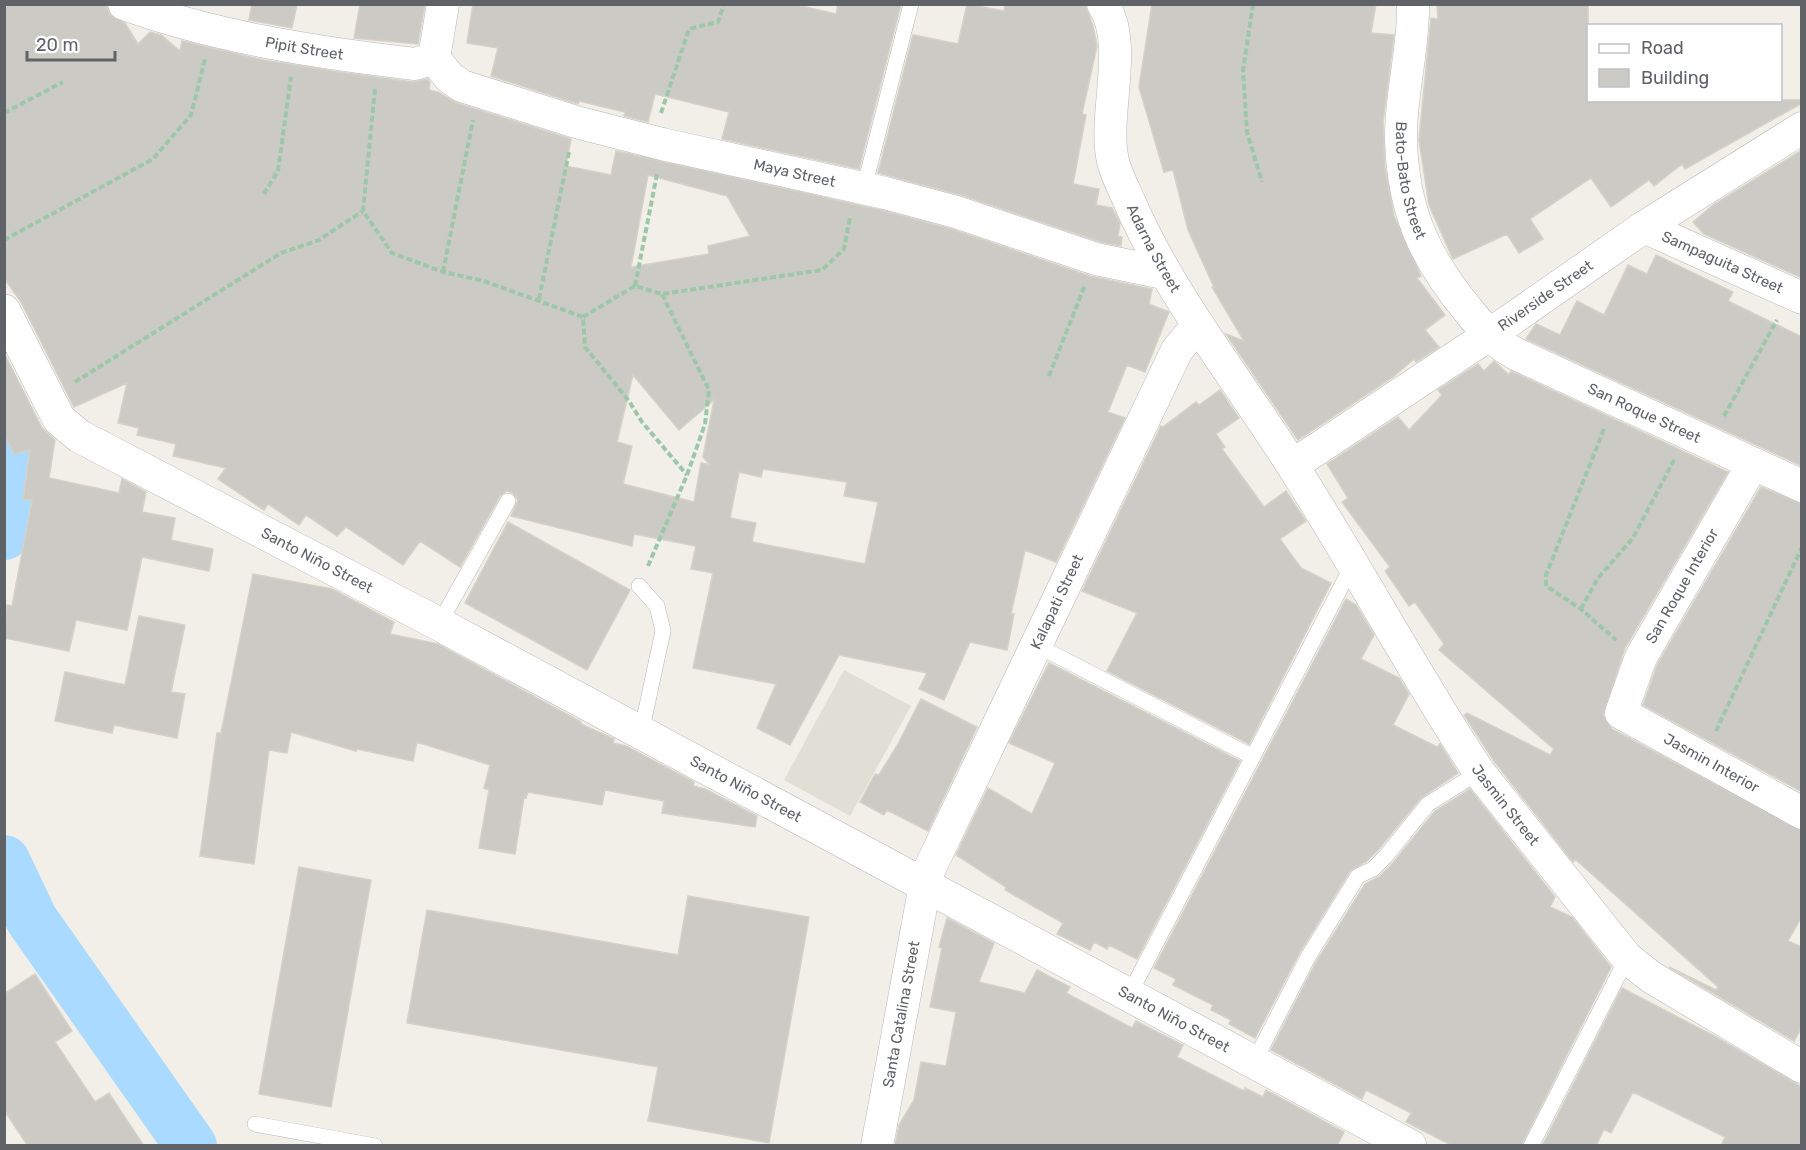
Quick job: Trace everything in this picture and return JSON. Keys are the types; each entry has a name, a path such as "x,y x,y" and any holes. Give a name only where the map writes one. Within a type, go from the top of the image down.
{"main road":[{"name":"Santo Niño Street","path":"4,311 59,419 79,436 439,624 1410,1146"}],"street":[{"name":"Pipit Street","path":"124,4 155,16 295,46 415,64 434,58"},
{"path":"434,58 443,4"},
{"name":"Adarna Street","path":"1103,4 1112,24 1115,47 1111,98 1112,157 1130,203 1164,273 1293,465"},
{"name":"Bato-Bato Street","path":"1413,4 1401,139 1412,212 1428,256 1456,296 1489,335"},
{"name":"Maya Street","path":"434,58 449,77 478,93 576,122 659,143 864,188 956,212 1096,259 1164,273"},
{"name":"Riverside Street","path":"1293,465 1489,335 1644,227 1802,128"},
{"name":"Sampaguita Street","path":"1644,227 1797,295"},
{"name":"Kalapati Street","path":"925,885 939,848 1038,646 1177,350 1198,324"},
{"name":"San Roque Street","path":"1489,335 1514,353 1802,486"},
{"name":"San Roque Interior","path":"1621,713 1641,657 1753,464"},
{"name":"Jasmin Street","path":"1293,465 1352,566 1479,772 1627,958 1651,977 1802,1067"},
{"name":"Jasmin Interior","path":"1621,713 1802,813"},
{"name":"Santa Catalina Street","path":"877,1146 925,885"}],"lane":[{"path":"864,188 911,4"},
{"path":"439,624 508,501"},
{"path":"1129,995 1352,566"},
{"path":"639,586 657,606 663,631 641,733"},
{"path":"1038,646 1253,757"},
{"path":"1254,1062 1308,957 1358,876 1373,868 1385,857 1428,804 1479,772"},
{"path":"1531,1146 1627,958"},
{"path":"255,1124 375,1146"}],"path":[{"path":"635,286 659,143 663,104 689,29 718,22 724,4"},
{"path":"1253,4 1243,71 1247,132 1262,182"},
{"path":"4,240 153,159 190,115 213,29"},
{"path":"264,194 278,171 295,46"},
{"path":"378,60 363,211 392,253 443,272 484,281 583,317"},
{"path":"4,113 63,82"},
{"path":"443,272 478,93"},
{"path":"538,300 576,122"},
{"path":"583,317 635,286 662,294 822,270 844,249 853,203 864,188"},
{"path":"48,398 281,253 319,240 363,211"},
{"path":"1049,376 1096,259"},
{"path":"639,586 687,475 705,424 709,390 662,294"},
{"path":"1581,609 1598,578 1633,538 1797,295"},
{"path":"583,317 585,347 629,401 642,422 687,475"},
{"path":"1616,399 1546,575 1546,586 1581,609 1613,638 1641,657"},
{"path":"1702,759 1802,547"}],"shaded area":[{"path":"844,670 911,706 850,816 784,780"}],"building":[{"path":"4,4 106,4 110,15 125,23 138,44 150,32 161,35 180,51 182,41 264,60 339,72 413,82 428,79 429,90 438,92 457,103 571,139 566,166 611,175 616,151 881,210 951,229 1090,276 1152,289 1149,304 1169,312 1145,372 1127,365 1108,412 1125,418 1056,562 1025,550 1011,614 1014,614 1007,650 970,642 944,700 919,689 927,673 839,655 790,745 757,728 776,684 693,668 713,573 691,569 696,546 634,534 632,546 511,516 518,500 513,493 507,491 500,496 460,567 420,541 403,565 346,527 337,536 306,515 299,525 268,504 264,510 218,479 226,468 173,456 176,444 137,435 139,428 118,423 127,383 74,407 21,302 4,278","holes":["648,175 727,196 750,236 708,246 709,254 631,267","633,375 679,430 714,400 703,457 710,465 701,463 694,502 623,484 632,446 617,442","763,469 847,482 844,496 878,502 865,564 752,542 756,523 730,518 739,472 761,477"]},
{"path":"252,4 297,4 292,28 249,20"},
{"path":"360,4 425,4 418,44 354,38"},
{"path":"473,4 793,4 836,14 838,4 901,4 859,169 722,139 729,112 655,94 648,122 624,116 625,112 579,101 578,104 491,76 498,48 467,43"},
{"path":"967,4 1004,11 1005,4 1085,4 1097,46 1082,114 1086,115 1073,184 1099,189 1096,205 1112,208 1120,223 1118,236 1122,237 1121,246 1101,242 961,195 878,173 913,35 958,44"},
{"path":"1152,4 1376,4 1371,33 1394,35 1383,122 1385,168 1394,216 1421,276 1417,278 1445,315 1425,330 1439,347 1416,362 1414,359 1393,377 1298,440 1226,334 1244,341 1212,287 1214,287 1188,230 1173,170 1164,172 1139,87"},
{"path":"1437,4 1588,4 1587,102 1782,102 1782,100 1802,100 1802,103 1685,169 1682,164 1654,186 1649,180 1611,207 1591,178 1530,219 1543,239 1519,253 1507,234 1453,259 1429,205 1419,140 1431,18 1438,19"},
{"path":"1802,150 1802,278 1704,234 1693,222 1713,205"},
{"path":"1656,255 1733,292 1728,301 1802,337 1802,466 1526,339 1536,324 1560,335 1577,301 1604,315 1628,265 1647,274"},
{"path":"4,353 42,428 55,440 49,478 119,493 122,479 146,492 142,512 175,518 171,540 213,549 209,571 142,557 127,630 76,620 69,651 4,638 7,605 12,606 32,500 23,499 30,450 14,454 4,435"},
{"path":"1494,361 1509,375 1511,371 1728,472 1625,648 1603,715 1612,729 1802,831 1802,916 1788,941 1802,947 1802,1027 1794,1041 1669,967 1716,990 1718,987 1575,859 1573,862 1494,761 1464,715 1467,713 1550,755 1554,749 1439,650 1444,644 1415,602 1409,606 1385,571 1390,567 1342,502 1348,498 1327,464 1398,417 1409,430 1442,395 1438,390 1478,364 1484,371"},
{"path":"1220,390 1239,418 1216,434 1225,447 1222,449 1264,507 1286,491 1306,521 1280,539 1301,568 1331,583 1249,744 1107,671 1137,613 1082,591 1161,426 1163,427 1196,402 1199,405"},
{"path":"1761,487 1802,504 1802,792 1643,705 1657,665"},
{"path":"508,522 630,590 587,670 465,603"},
{"path":"253,574 332,589 394,622 390,634 438,644 581,724 614,739 613,743 626,746 694,782 693,786 705,789 757,816 755,827 662,813 664,801 605,790 602,805 528,792 526,798 524,797 515,854 479,848 489,790 484,788 490,765 417,742 413,761 357,749 356,751 291,732 287,753 269,750 254,864 200,856 217,733 221,733"},
{"path":"1346,599 1356,605 1374,635 1361,659 1399,678 1409,694 1393,725 1437,747 1440,744 1458,773 1421,798 1378,850 1367,861 1350,871 1300,952 1255,1038 1229,1024 1231,1020 1211,1010 1213,1005 1173,985 1176,979 1154,968"},
{"path":"139,616 185,625 171,692 185,694 177,738 114,725 112,733 55,721 65,672 125,685"},
{"path":"1049,663 1240,761 1137,959 1109,945 1107,949 1094,942 1090,950 1057,934 1063,923 1005,890 1006,887 956,855 988,788 1032,814 1055,763 1009,743"},
{"path":"921,699 977,727 928,831 887,810 884,815 860,802 875,774 879,775 898,744"},
{"path":"1470,789 1555,897 1550,907 1572,917 1611,967 1521,1146 1453,1146 1406,1122 1411,1113 1366,1090 1362,1099 1271,1050 1316,962 1365,884 1380,876 1392,864 1435,811"},
{"path":"299,867 371,880 331,1107 259,1094"},
{"path":"688,896 809,917 769,1143 648,1121 658,1067 407,1023 427,910 678,955"},
{"path":"947,918 994,943 979,982 1025,993 1037,970 1070,987 1066,993 1132,1028 1136,1021 1183,1045 1177,1057 1244,1091 1245,1088 1263,1097 1266,1090 1344,1132 1337,1146 895,1146 899,1125 914,1100 921,1062 946,1066 956,1012 930,1007 942,948 939,947"},
{"path":"35,974 72,1031 55,1042 95,1102 109,1093 144,1146 28,1146 4,1110 4,994"},
{"path":"1622,988 1716,1037 1802,1087 1802,1146 1721,1146 1725,1137 1633,1092 1611,1133 1604,1129 1596,1146 1542,1146"}],"waterway":[{"path":"4,451 9,482 4,534"},
{"path":"4,861 32,920 191,1146"}]}
